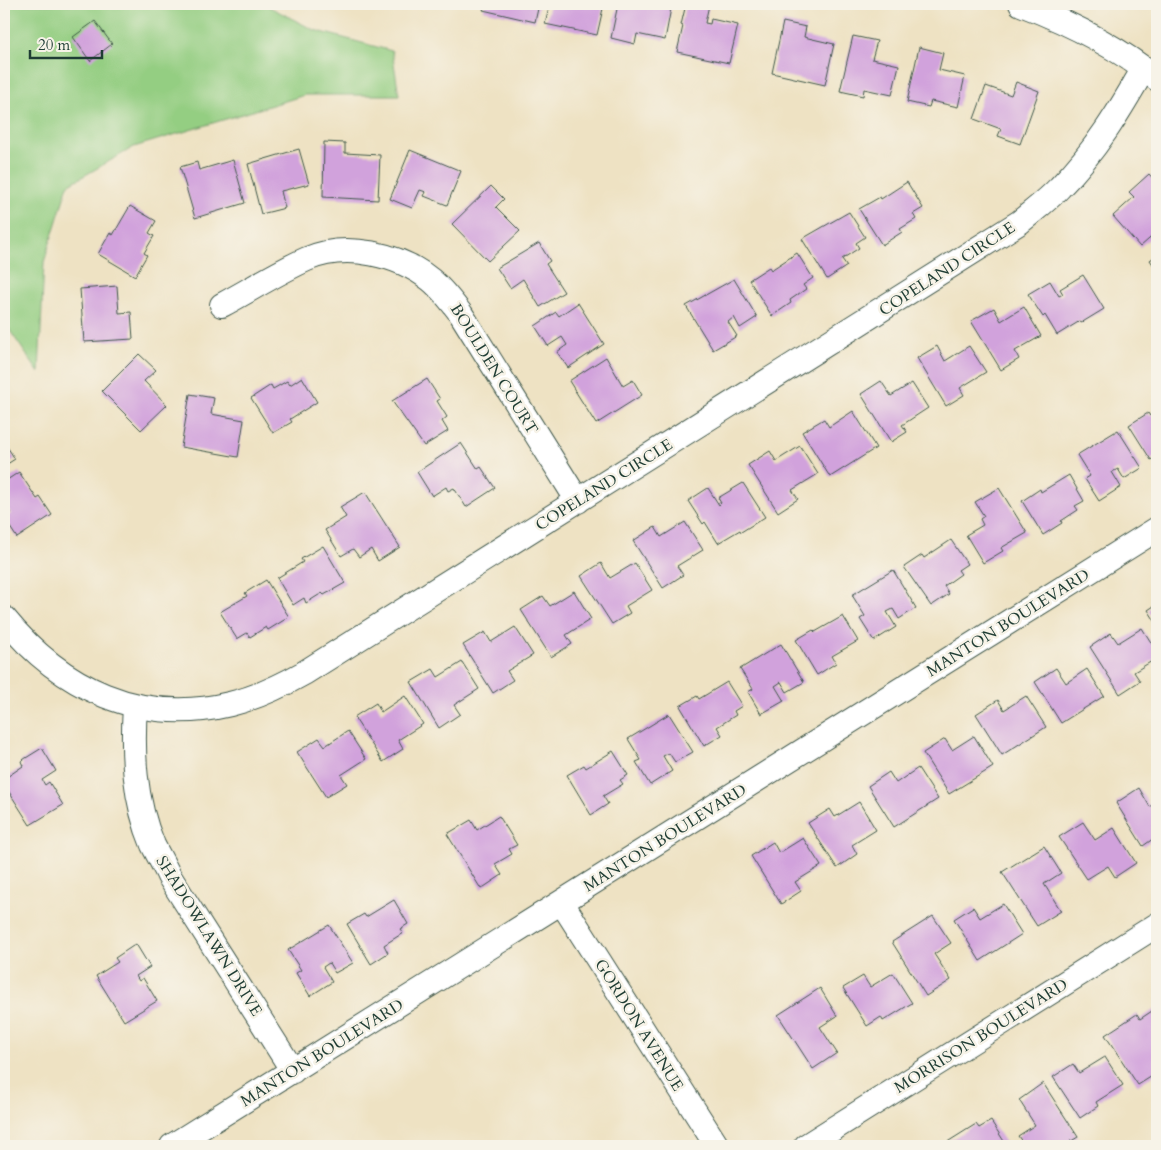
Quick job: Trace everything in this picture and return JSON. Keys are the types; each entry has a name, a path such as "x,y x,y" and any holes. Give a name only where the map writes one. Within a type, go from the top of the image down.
{"street":[{"path":"1021,4 1080,30 1113,48 1151,74"},
{"name":"COPELAND CIRCLE","path":"4,618 18,636 49,665 102,696 135,706 170,710 200,709 231,704 274,689 304,673 1020,222 1060,188 1088,157 1151,74"},
{"name":"BOULDEN COURT","path":"222,305 308,259 326,254 344,252 363,253 399,262 416,270 431,280 462,314 578,501"},
{"name":"MANTON BOULEVARD","path":"172,1146 1157,530"},
{"name":"SHADOWLAWN DRIVE","path":"135,706 133,742 135,777 142,812 153,844 169,876 293,1071"},
{"name":"GORDON AVENUE","path":"562,903 717,1146"},
{"name":"MORRISON BOULEVARD","path":"806,1146 1157,925"}],"green space":[{"path":"4,4 264,4 314,30 392,51 399,95 305,95 134,147 68,185 44,262 39,373 4,322"}],"building":[{"path":"485,4 539,4 535,22 483,10"},
{"path":"550,4 604,4 597,35 545,24"},
{"path":"618,4 651,4 671,8 665,40 637,34 635,44 611,38"},
{"path":"686,4 709,5 705,23 710,24 711,19 738,25 729,63 677,52"},
{"path":"95,21 112,44 90,61 73,37"},
{"path":"783,22 806,27 804,37 834,44 825,85 772,73"},
{"path":"853,36 877,41 872,59 899,65 892,95 864,89 863,96 840,91"},
{"path":"919,47 943,53 939,70 965,76 958,107 931,101 929,107 907,102"},
{"path":"1016,82 1039,91 1020,144 998,136 1001,129 974,119 986,86 1011,95"},
{"path":"324,142 345,143 345,153 380,155 378,200 323,197"},
{"path":"299,149 309,184 281,191 285,208 261,214 248,164"},
{"path":"410,150 461,171 447,205 424,196 426,192 420,190 412,208 390,199"},
{"path":"233,160 245,203 195,218 180,167 197,162 199,170"},
{"path":"1149,174 1157,183 1157,202 1154,205 1157,209 1157,232 1140,247 1113,216 1134,197 1129,192"},
{"path":"907,182 923,208 913,214 916,219 900,229 902,232 882,245 859,209 880,197 881,199"},
{"path":"491,186 504,199 496,207 520,231 488,261 452,224"},
{"path":"130,206 156,221 149,233 154,236 144,253 147,255 135,276 98,254 110,233 113,235"},
{"path":"849,212 865,237 856,243 859,248 842,259 847,266 827,279 802,239"},
{"path":"539,243 550,261 546,264 564,292 540,307 523,279 510,288 497,268"},
{"path":"797,253 813,278 803,285 806,289 790,300 791,303 772,316 749,280 769,267 771,270"},
{"path":"1157,255 1157,270 1150,260"},
{"path":"1083,275 1104,309 1057,335 1045,315 1043,317 1028,294 1050,281 1059,296 1063,294 1060,289"},
{"path":"734,279 757,317 740,328 734,317 728,322 737,336 713,350 686,306"},
{"path":"117,286 119,313 131,312 133,339 84,342 80,289"},
{"path":"578,303 604,344 568,368 557,352 567,345 562,337 548,346 535,326 556,312 559,316"},
{"path":"1024,307 1041,336 1015,351 1019,359 1001,370 971,321 994,308 1001,321"},
{"path":"937,346 945,361 969,346 986,372 960,388 964,395 946,406 917,358"},
{"path":"139,354 156,370 144,381 167,405 141,430 102,391"},
{"path":"606,357 623,386 633,380 642,395 596,424 569,381"},
{"path":"302,377 317,402 290,419 292,422 273,433 251,398 271,385 273,389 287,381 290,385"},
{"path":"427,379 440,399 437,401 447,417 442,421 448,431 424,446 392,401"},
{"path":"881,381 891,396 912,383 928,408 902,425 907,432 891,442 861,394"},
{"path":"190,394 214,398 211,414 244,420 238,457 181,447"},
{"path":"853,411 876,448 830,477 802,432 824,419 829,427"},
{"path":"1157,411 1157,456 1151,460 1129,425 1148,413 1150,416"},
{"path":"1118,430 1142,468 1124,479 1118,469 1112,472 1121,487 1099,501 1085,479 1090,476 1077,455"},
{"path":"4,442 15,459 4,466"},
{"path":"461,443 478,469 481,467 495,488 466,507 454,488 448,491 446,487 432,496 417,472"},
{"path":"800,446 818,474 792,490 798,499 778,512 748,465 770,451 776,461"},
{"path":"19,472 37,499 40,497 52,515 17,538 4,518 11,514 4,503 4,482"},
{"path":"1069,475 1084,501 1075,506 1078,510 1043,535 1022,501 1040,489 1041,492"},
{"path":"743,483 765,517 741,532 740,530 718,543 705,522 703,524 688,501 708,488 719,505 721,503 718,498"},
{"path":"999,488 1027,533 1001,548 1003,551 983,563 966,535 983,525 980,519 984,516 975,502"},
{"path":"365,492 400,547 378,561 371,549 359,557 353,549 341,556 325,530 346,517 340,507"},
{"path":"685,522 703,550 677,566 683,575 663,588 633,541 655,527 661,537"},
{"path":"951,540 967,564 958,570 961,574 944,586 949,594 931,606 904,567 922,555 924,558"},
{"path":"323,546 345,583 324,595 322,593 306,603 304,598 293,605 277,578 303,562 301,559"},
{"path":"601,563 610,578 635,563 652,590 626,606 630,613 612,624 581,576"},
{"path":"893,570 916,608 899,619 893,609 887,612 896,627 874,641 860,619 865,616 852,595"},
{"path":"266,580 289,617 268,630 266,627 250,637 247,633 237,639 220,612 247,596 245,593"},
{"path":"574,591 591,619 566,635 572,644 551,657 521,610 543,596 550,606"},
{"path":"1157,604 1157,624 1148,610"},
{"path":"843,616 858,641 832,656 836,663 817,675 796,640 813,630 815,632"},
{"path":"515,627 533,655 507,671 513,680 493,693 463,645 485,632 491,642"},
{"path":"1142,628 1157,652 1157,658 1134,672 1140,681 1120,694 1090,647 1111,633 1118,643"},
{"path":"781,644 804,682 787,692 781,682 775,686 784,701 761,714 748,692 753,689 740,669"},
{"path":"462,662 479,689 454,705 460,714 439,728 411,682 433,669 438,677"},
{"path":"1056,668 1066,683 1087,669 1104,696 1061,723 1035,682"},
{"path":"727,682 742,706 734,711 736,715 717,727 722,735 704,746 680,706 697,696 699,699"},
{"path":"405,696 423,724 398,740 403,749 383,762 354,717 376,703 381,712"},
{"path":"1026,696 1046,727 1002,755 976,714 998,700 1004,710"},
{"path":"669,714 693,752 675,762 669,753 663,756 672,771 650,785 636,762 641,760 628,739"},
{"path":"348,731 366,759 341,775 347,784 326,797 297,752 319,738 325,746"},
{"path":"974,736 993,767 949,794 923,753 945,739 952,750"},
{"path":"42,748 56,771 42,780 45,785 49,782 63,805 30,825 4,784 4,779 23,766 21,761"},
{"path":"613,751 628,775 620,780 623,784 603,796 608,804 591,815 567,775 584,765 586,768"},
{"path":"918,768 938,799 894,827 868,786 889,772 896,783"},
{"path":"1139,788 1150,807 1157,802 1157,836 1143,846 1116,803"},
{"path":"859,802 876,830 852,845 857,854 837,868 808,823 830,809 835,817"},
{"path":"499,816 517,845 509,849 512,854 495,864 502,875 481,889 447,834 471,820 477,830"},
{"path":"1083,822 1095,840 1114,828 1136,863 1115,877 1108,866 1087,879 1059,837"},
{"path":"803,838 821,866 795,882 801,891 781,904 751,856 773,842 779,853"},
{"path":"1044,846 1061,873 1044,884 1061,911 1037,926 1002,872"},
{"path":"394,900 408,924 400,929 403,933 384,945 388,953 371,964 347,924 364,914 366,917"},
{"path":"1003,904 1022,934 980,961 954,919 973,907 980,918"},
{"path":"933,916 951,943 934,954 951,980 926,996 892,942"},
{"path":"329,925 353,963 335,973 329,963 323,967 332,982 310,996 296,973 301,970 288,950"},
{"path":"136,944 150,967 136,976 139,981 143,978 157,1001 124,1021 96,976 118,962 115,958"},
{"path":"893,973 912,1003 883,1021 881,1017 867,1026 843,988 863,976 870,987"},
{"path":"820,988 837,1016 820,1027 837,1053 813,1069 778,1015"},
{"path":"1155,1009 1157,1013 1157,1058 1154,1060 1157,1065 1157,1073 1138,1085 1105,1035 1137,1014 1140,1019"},
{"path":"1105,1057 1123,1085 1096,1102 1098,1106 1080,1118 1053,1077 1073,1064 1079,1073"},
{"path":"1043,1083 1078,1137 1063,1146 1025,1146 1018,1136 1035,1125 1019,1100"},
{"path":"991,1121 1007,1146 941,1146 976,1124 979,1128"}]}
